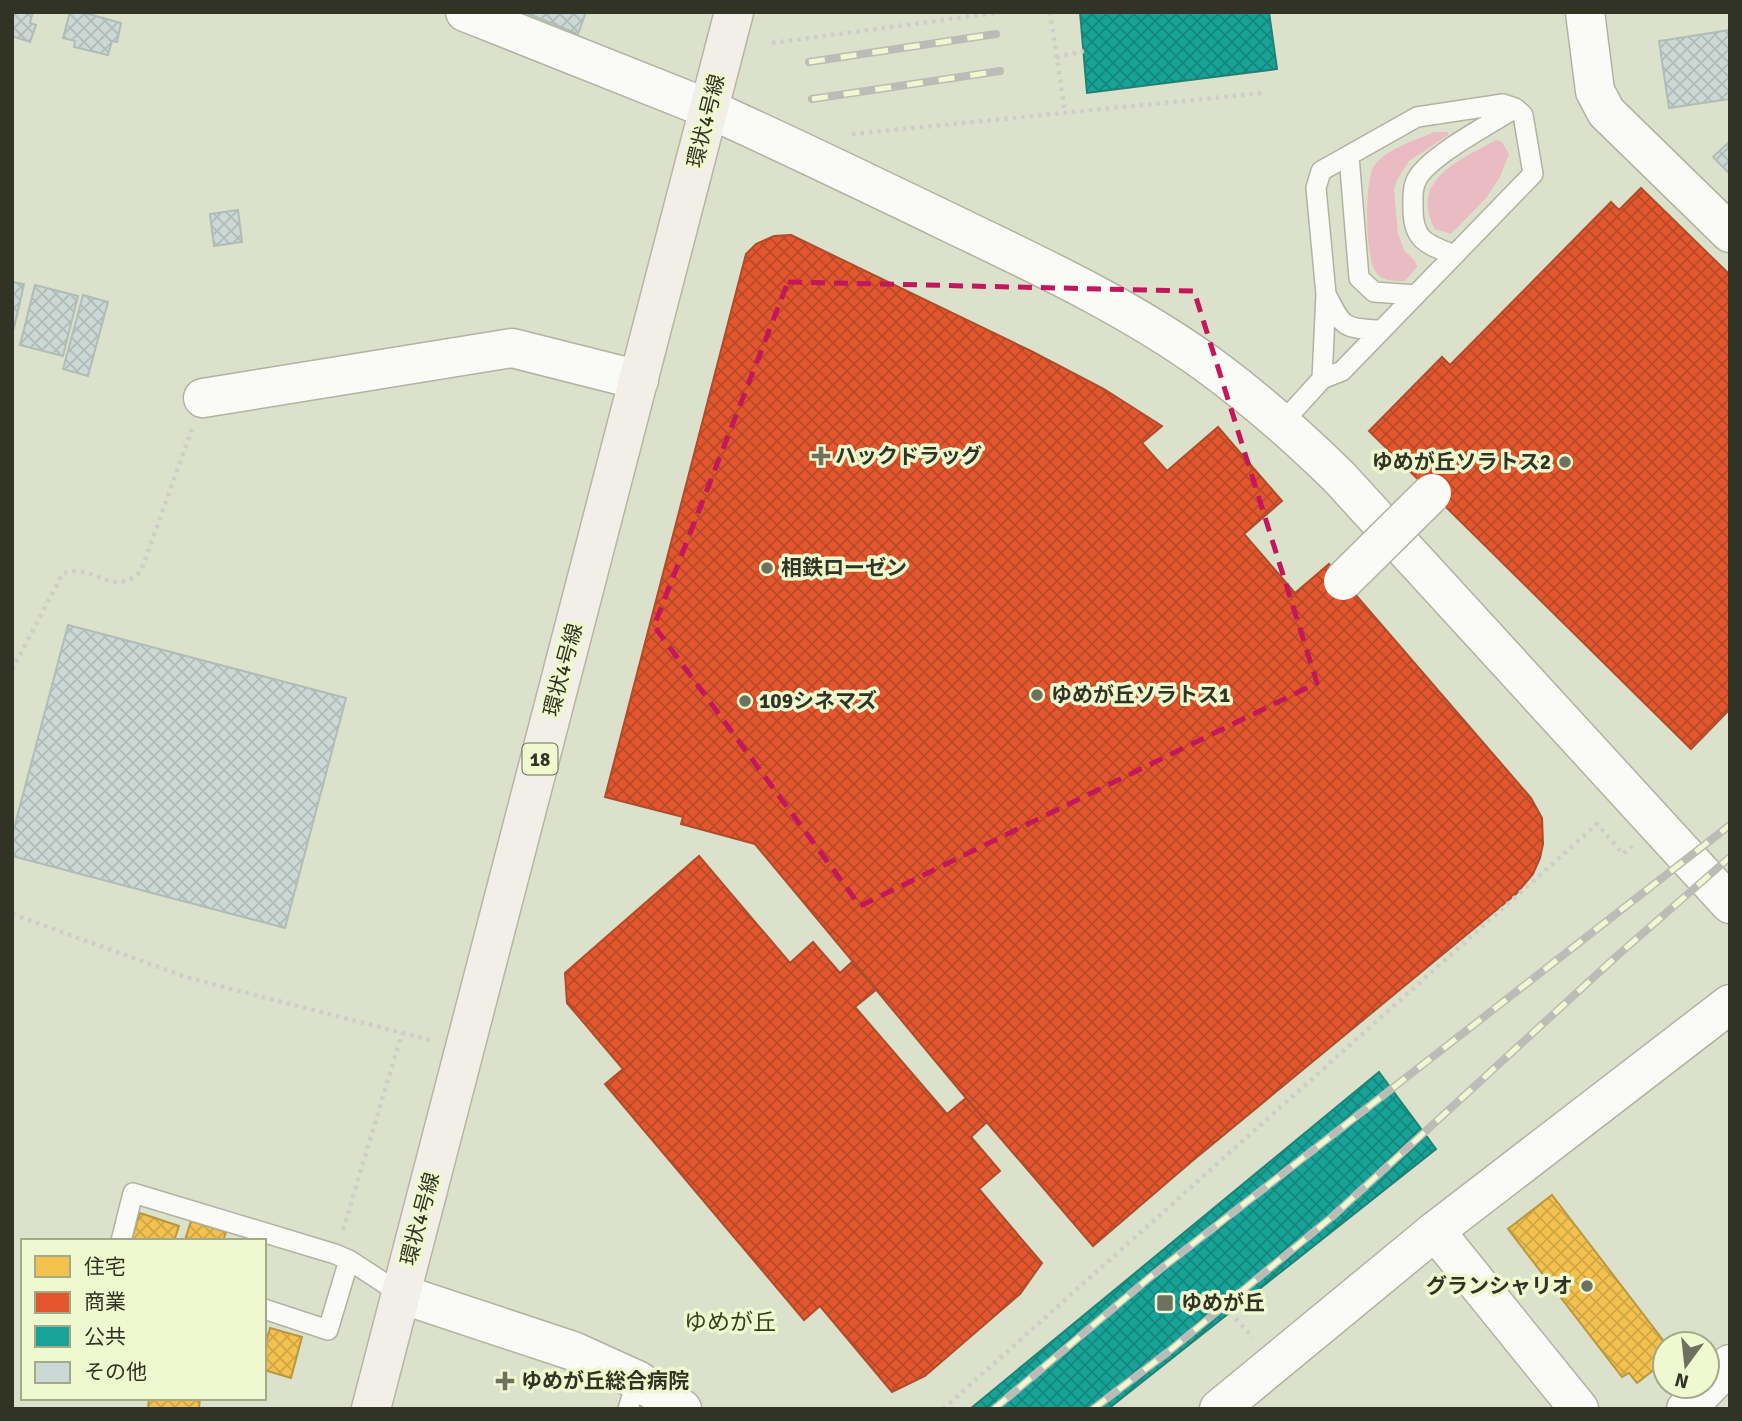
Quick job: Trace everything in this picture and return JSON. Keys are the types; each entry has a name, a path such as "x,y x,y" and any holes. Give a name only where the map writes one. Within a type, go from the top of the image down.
{"main road":[{"name":"環状4号線","path":"371,1409 734,12"}],"street":[{"path":"465,12 709,109 1072,282 1146,324 1205,363 1282,423 1339,477 1730,904"},
{"path":"1585,12 1595,91 1606,112 1730,233"},
{"path":"203,398 512,348 639,380"},
{"path":"1343,581 1432,493"},
{"path":"1219,1409 1435,1231 1730,1004"},
{"path":"1435,1231 1579,1409"},
{"path":"401,1294 573,1351 633,1394 682,1409"},
{"path":"1686,1409 1730,1364"}],"lane":[{"path":"1282,423 1322,379 1342,371 1533,174 1523,115 1515,108 1503,104 1417,117 1321,172 1316,188 1325,294 1322,379"},
{"path":"1455,255 1427,245 1417,234 1413,221 1413,190 1418,177 1438,157 1515,108"},
{"path":"1349,156 1359,278 1374,292 1416,295"},
{"path":"1325,294 1340,322 1357,328 1379,330"},
{"path":"122,1239 133,1193 342,1257 401,1294"},
{"path":"266,1310 328,1330 342,1257"}],"path":[{"path":"772,43 1003,12"},
{"path":"1050,12 1065,114"},
{"path":"1056,57 1084,51"},
{"path":"840,135 1263,93"},
{"path":"12,670 63,573 74,569 121,583 131,581 141,571 203,398"},
{"path":"943,1409 1597,824 1623,854 1632,846"},
{"path":"12,914 189,978 464,1048"},
{"path":"342,1257 402,1033"}],"highlighted area":[{"path":"788,282 1194,291 1317,683 860,906 654,626"}],"shaded area":[{"path":"1434,132 1448,132 1448,135 1409,161 1394,190 1398,234 1404,250 1417,267 1405,281 1385,279 1376,272 1372,264 1368,237 1367,203 1374,166 1385,155"},
{"path":"1496,140 1502,142 1509,154 1500,177 1486,198 1451,234 1435,229 1428,212 1428,197 1433,184 1454,164"}],"building: 住宅":[{"name":"グランシャリオ","path":"1552,1195 1655,1330 1651,1330 1651,1372 1637,1383 1629,1373 1622,1377 1508,1229"},
{"path":"140,1213 179,1226 175,1239 132,1239"},
{"path":"191,1221 226,1232 224,1239 185,1239"},
{"path":"270,1328 302,1337 291,1378 266,1371 266,1342"},
{"path":"149,1400 200,1400 199,1409 148,1409"}],"building: 商業":[{"name":"ゆめが丘ソラトス2","path":"1641,188 1730,275 1730,709 1691,749 1369,431 1442,357 1450,365 1611,202 1619,210"},
{"name":"ゆめが丘ソラトス1","path":"791,235 1104,389 1162,426 1142,443 1167,471 1218,427 1282,501 1244,534 1295,593 1329,564 1531,798 1542,818 1543,844 1540,858 1533,874 1517,893 1093,1246 755,844 681,824 683,817 605,797 746,254 756,244 774,236"},
{"path":"699,856 790,963 813,942 840,973 853,961 877,989 855,1007 947,1114 966,1098 987,1122 971,1137 1000,1171 979,1189 1042,1263 1020,1294 925,1376 892,1392 820,1306 804,1320 605,1084 623,1069 567,1003 565,973"}],"building: 公共":[{"path":"1080,12 1269,12 1277,69 1087,93"},
{"path":"1379,1072 1436,1149 1108,1409 970,1409"}],"building: その他":[{"path":"12,12 33,12 30,23 36,25 30,42 12,36"},
{"path":"70,12 81,12 121,23 117,42 112,41 108,55 74,47 75,41 63,38"},
{"path":"524,12 586,12 578,34"},
{"path":"1730,30 1730,99 1669,108 1659,41"},
{"path":"1730,141 1730,174 1713,157"},
{"path":"238,210 242,242 214,246 210,214"},
{"path":"12,282 24,284 14,328 12,327"},
{"path":"35,285 78,296 63,356 20,345"},
{"path":"83,295 108,302 88,376 63,369"},
{"path":"68,625 346,698 285,928 12,856 12,836"}],"railway":[{"path":"809,62 996,34"},
{"path":"812,99 1000,71"},
{"path":"994,1409 1149,1278 1730,825"},
{"path":"1093,1409 1168,1352 1333,1216 1618,955 1730,857"}],"place":[{"name":"ハックドラッグ","path":"821,456"},
{"name":"ゆめが丘ソラトス2","path":"1565,462"},
{"name":"相鉄ローゼン","path":"767,568"},
{"name":"ゆめが丘ソラトス1","path":"1037,695"},
{"name":"109シネマズ","path":"745,701"},
{"name":"グランシャリオ","path":"1587,1286"},
{"name":"ゆめが丘","path":"1165,1303"},
{"name":"ゆめが丘総合病院","path":"505,1381"}],"district":[{"name":"ゆめが丘","path":"730,1322"}]}
